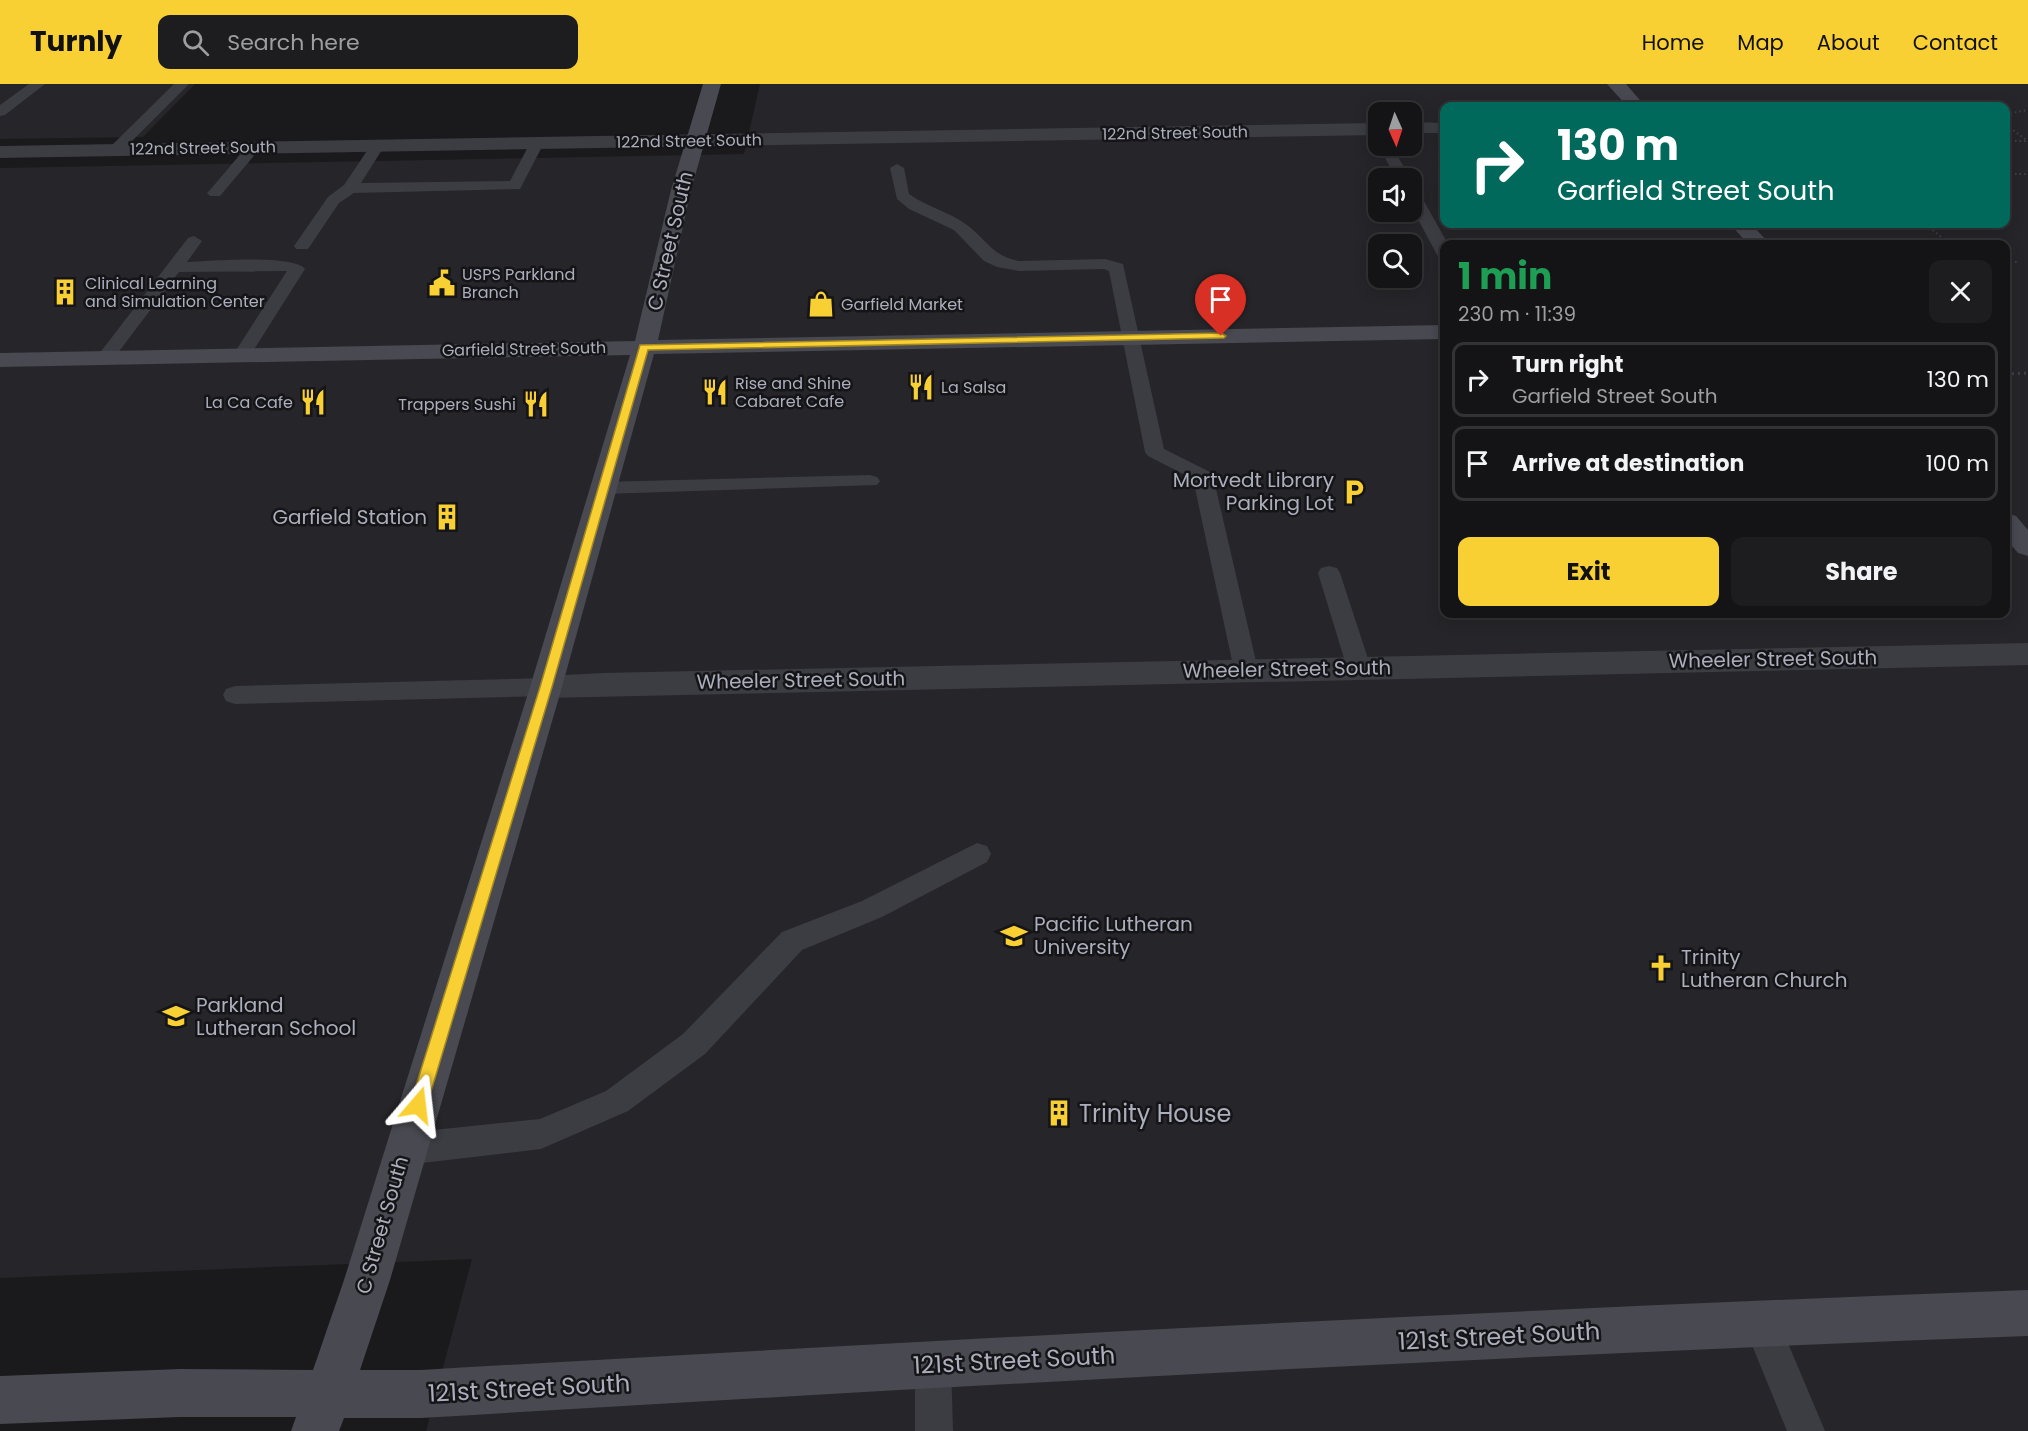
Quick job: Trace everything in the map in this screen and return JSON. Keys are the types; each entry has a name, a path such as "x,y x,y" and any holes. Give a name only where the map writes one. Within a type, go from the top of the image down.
{"street":[{"name":"C Street South","path":"321,1412 367,1280 546,687 652,321 694,141 712,84"},
{"path":"1616,84 1632,102"},
{"path":"1422,128 1440,128"},
{"name":"122nd Street South","path":"0,152 694,141 1368,135"},
{"path":"1744,228 1755,240"},
{"name":"Garfield Street South","path":"0,360 1440,332"},
{"path":"2010,527 2028,547"},
{"name":"Wheeler Street South","path":"546,687 2028,654"},
{"name":"121st Street South","path":"0,1401 180,1393 321,1412 421,1394 933,1364 1761,1323 2028,1313"}],"lane":[{"path":"0,112 38,84"},
{"path":"115,150 182,84"},
{"path":"350,188 516,186 537,143"},
{"path":"302,246 333,200 350,188 378,145"},
{"path":"215,193 253,148"},
{"path":"897,168 902,196 915,206 960,227 990,257 1003,263 1019,266 1105,264 1117,268 1155,452 1203,476 1246,670"},
{"path":"1422,212 1440,246"},
{"path":"105,358 194,241"},
{"path":"174,267 290,266 297,269 242,355"},
{"path":"603,488 870,481"},
{"path":"1329,573 1359,668"},
{"path":"235,695 546,687"},
{"path":"405,1149 540,1134 617,1101 694,1044 792,941 872,909 977,854"},
{"path":"1761,1323 1806,1431"},
{"path":"933,1364 934,1431"}],"path":[{"path":"2010,113 2028,110"},
{"path":"2010,128 2028,141 2010,141"},
{"path":"2010,174 2028,174"},
{"path":"1931,228 1944,240"},
{"path":"2010,262 2018,262"},
{"path":"2010,374 2028,373"}],"shaded area":[{"path":"0,84 195,84 143,137 0,139"},
{"name":"Pacific Lutheran University","path":"760,84 2028,84 2028,1431 426,1431 472,1259 0,1278 0,168 744,154"}],"place":[{"name":"USPS Parkland Branch","path":"442,283"},
{"name":"Clinical Learning and Simulation Center","path":"65,292"},
{"name":"Garfield Market","path":"821,304"},
{"name":"La Salsa","path":"921,387"},
{"name":"Rise and Shine Cabaret Cafe","path":"715,392"},
{"name":"La Ca Cafe","path":"313,402"},
{"name":"Trappers Sushi","path":"536,404"},
{"name":"Mortvedt Library Parking Lot","path":"1354,492"},
{"name":"Garfield Station","path":"447,517"},
{"name":"Pacific Lutheran University","path":"1014,936"},
{"name":"Trinity Lutheran Church","path":"1661,968"},
{"name":"Parkland Lutheran School","path":"176,1016"},
{"name":"Trinity House","path":"1059,1113"}],"route":[{"path":"418,1105 546,687 644,347 1221,336"}]}
